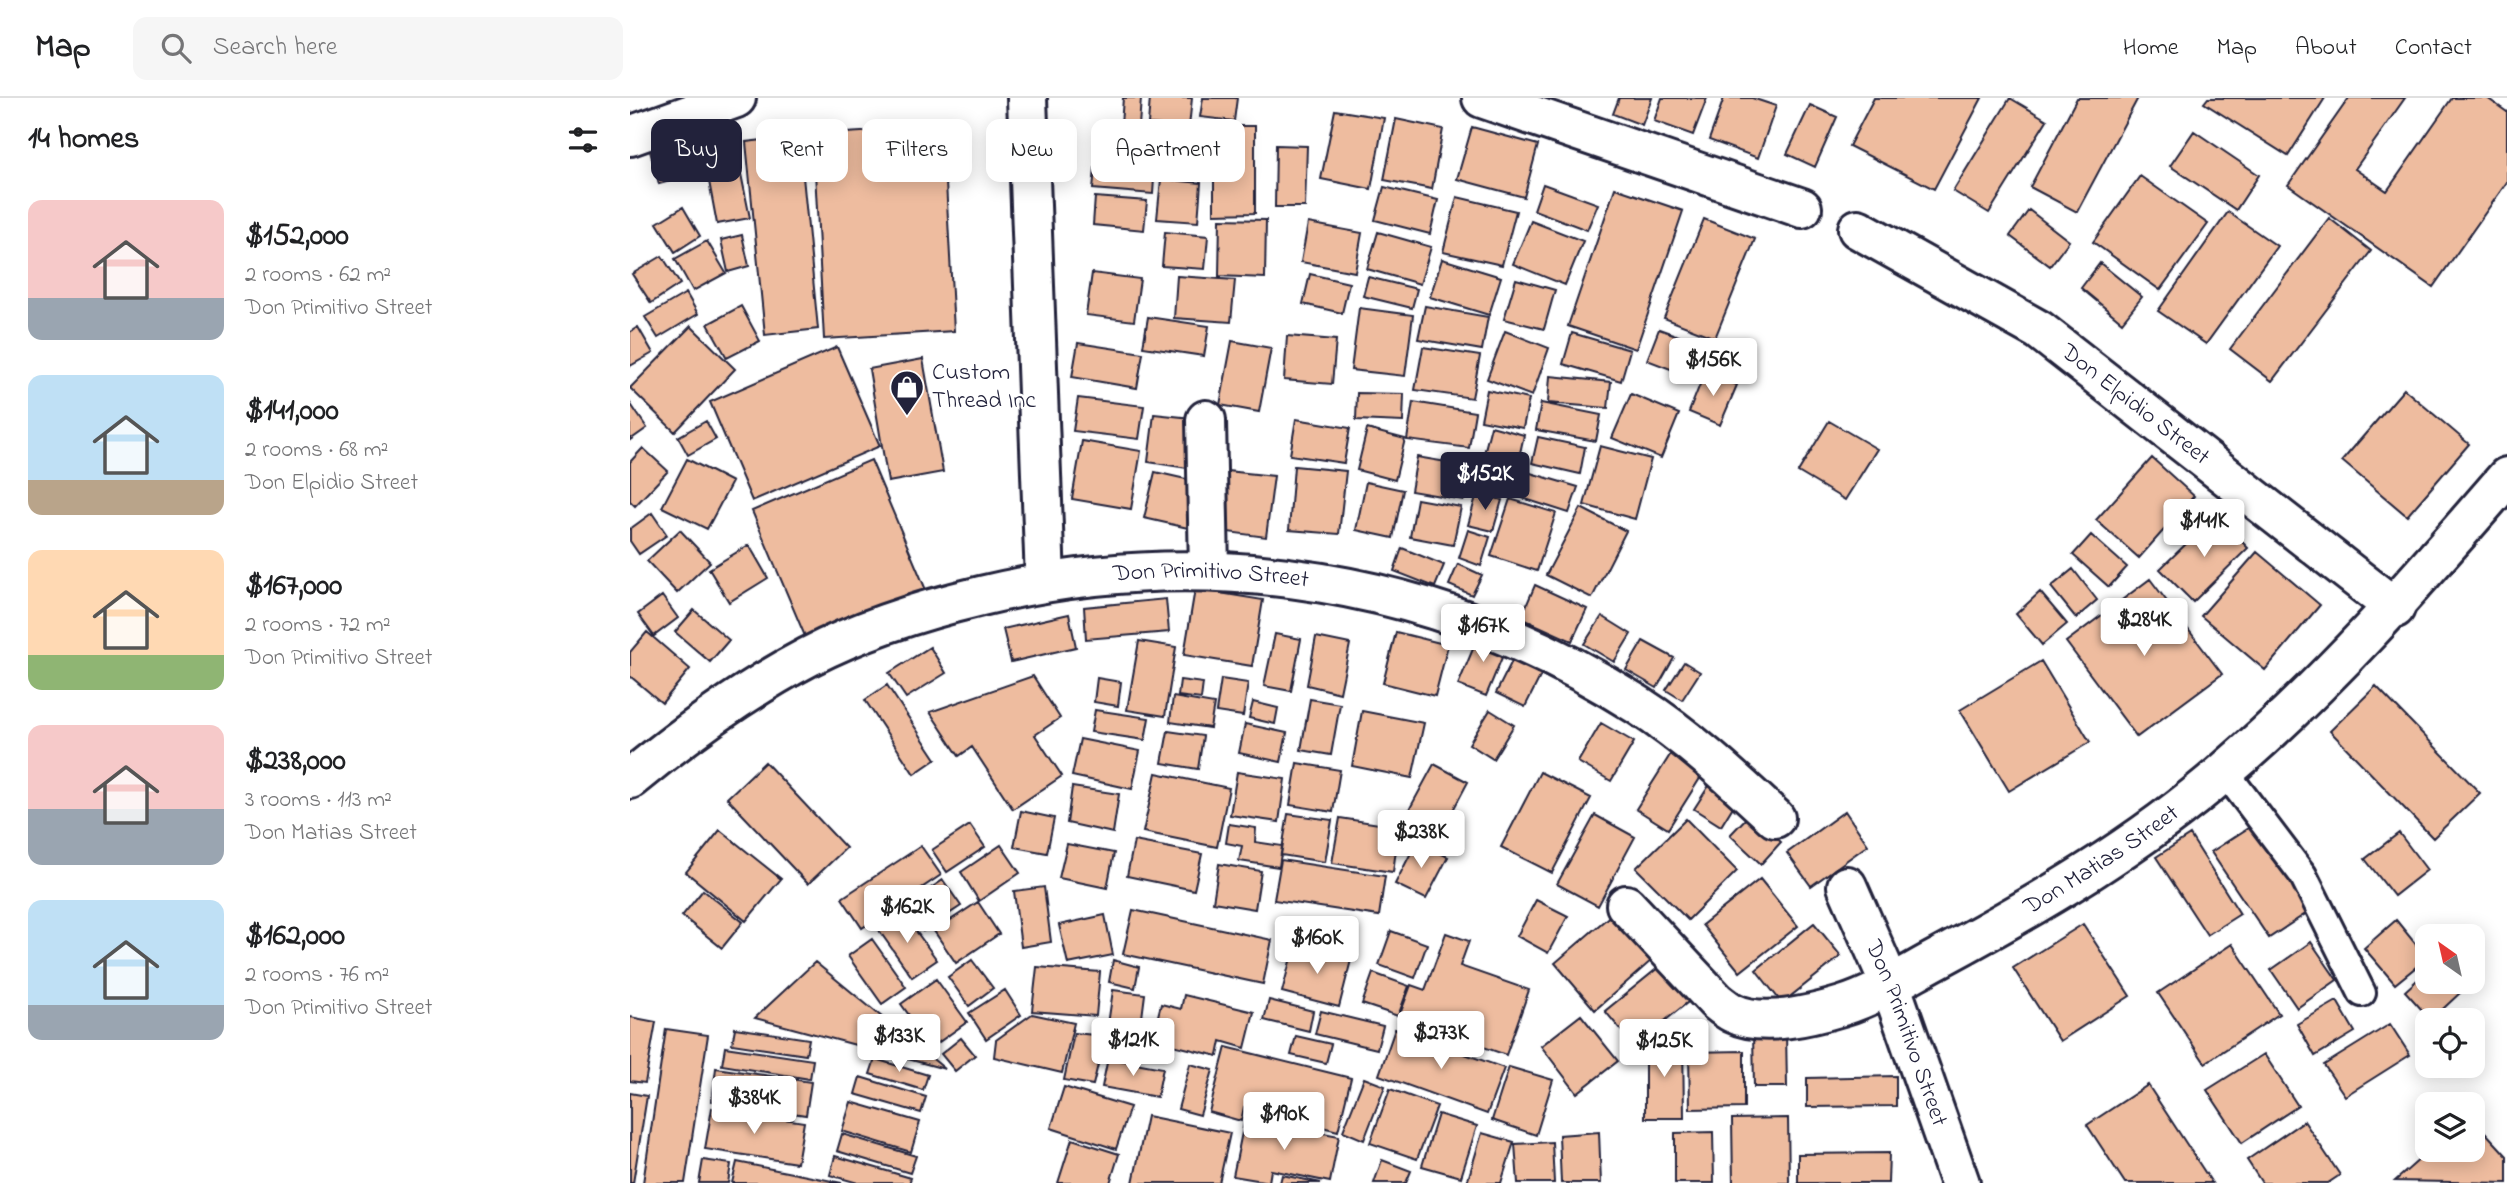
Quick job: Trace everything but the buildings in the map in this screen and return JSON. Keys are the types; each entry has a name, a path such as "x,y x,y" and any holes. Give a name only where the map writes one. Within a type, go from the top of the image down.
{"street":[{"path":"630,136 736,98"},
{"path":"1027,98 1045,581"},
{"path":"1482,98 1802,208"},
{"name":"Don Elpidio Street","path":"1858,229 2039,330 2395,608"},
{"path":"1206,420 1209,570"},
{"name":"Don Matias Street","path":"1626,905 1716,1001 1733,1013 1753,1019 1783,1018 1844,1006 1890,984 1997,926 2108,858 2225,772 2306,697 2395,608 2507,477"},
{"name":"Don Primitivo Street","path":"630,779 702,720 809,657 924,610 1045,581 1134,571 1209,570 1323,582 1397,598 1481,625 1562,662 1639,706 1710,758 1775,818"},
{"name":"Don Primitivo Street","path":"1847,886 1890,984 1960,1183"}],"lane":[{"path":"2225,772 2303,875 2362,993"}],"place":[{"name":"Custom Thread Inc","path":"907,417"}]}
